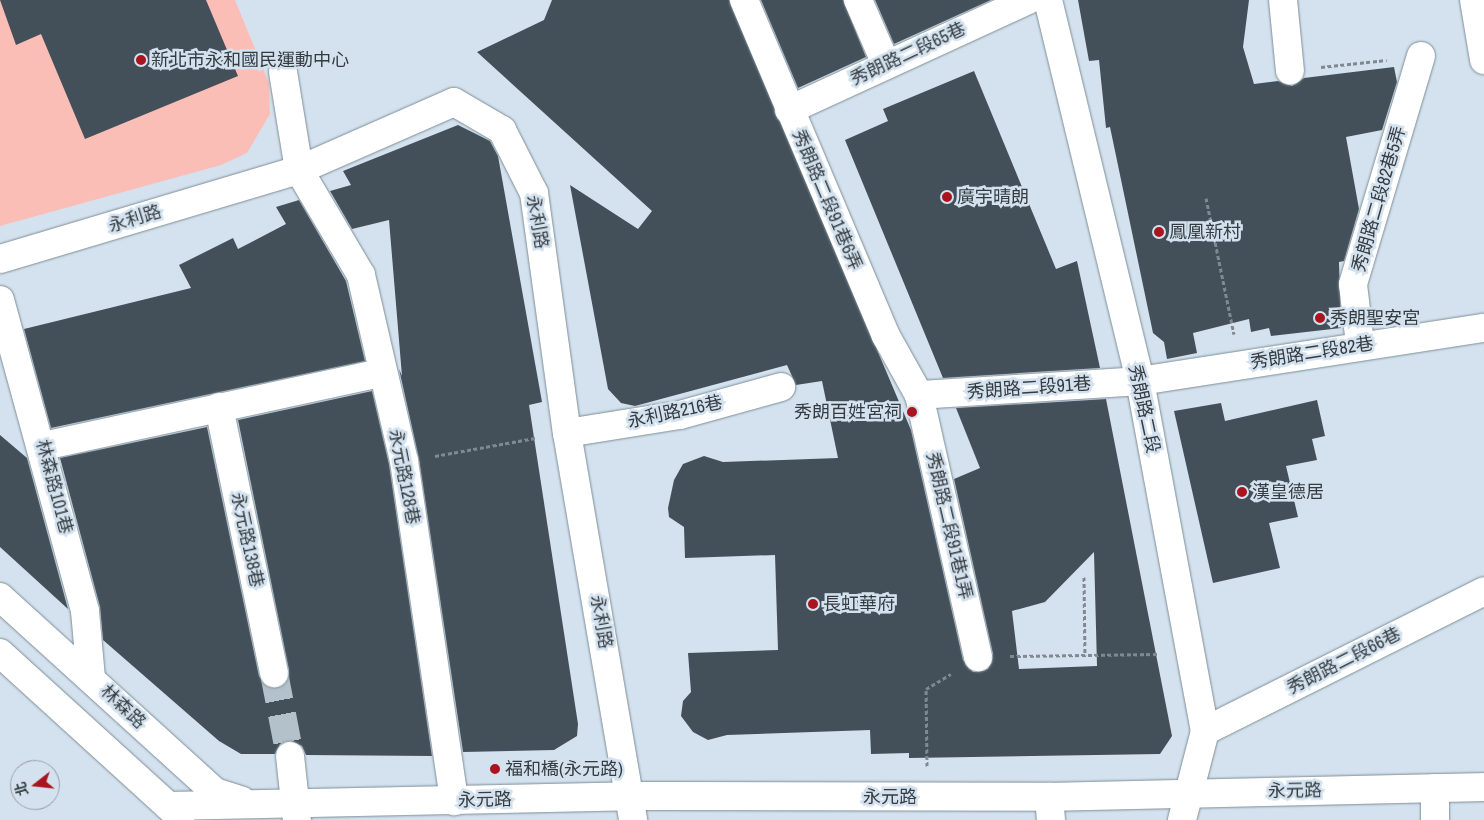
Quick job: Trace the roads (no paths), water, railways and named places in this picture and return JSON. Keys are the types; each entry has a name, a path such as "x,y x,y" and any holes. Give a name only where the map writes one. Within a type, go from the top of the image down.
{"street":[{"name":"秀朗路二段91巷6弄","path":"744,0 886,336 919,396"},
{"path":"858,0 886,64"},
{"name":"秀朗路二段65巷","path":"789,110 1028,0"},
{"name":"秀朗路二段","path":"1048,0 1140,381 1204,731 1190,794 1182,820"},
{"path":"1283,0 1290,71"},
{"path":"1474,0 1484,60"},
{"name":"秀朗路二段82巷5弄","path":"1360,344 1354,284 1421,56"},
{"path":"284,72 299,170"},
{"name":"永利路","path":"0,259 299,170 454,102 502,130 534,193 567,432 632,808"},
{"name":"永元路128巷","path":"299,170 361,275 381,373 404,461 454,801"},
{"name":"林森路101巷","path":"0,300 43,446 85,611 90,678"},
{"name":"秀朗路二段82巷","path":"1140,381 1360,344 1484,328"},
{"path":"43,446 381,373"},
{"name":"秀朗路二段91巷","path":"919,396 1140,381"},
{"name":"永利路216巷","path":"567,432 680,414 781,387"},
{"name":"秀朗路二段91巷1弄","path":"919,396 978,657"},
{"name":"永元路138巷","path":"219,407 274,673"},
{"name":"秀朗路二段66巷","path":"1204,731 1484,591"},
{"name":"林森路","path":"0,597 215,792 253,804 296,812"},
{"name":"林森路","path":"0,653 176,813 253,804"},
{"path":"290,756 296,812"},
{"name":"永元路","path":"296,812 454,801 632,808 1050,808 1190,794 1484,787"},
{"path":"1435,788 1435,820"}],"tunnel":[{"path":"274,673 290,756"}],"place":[{"name":"新北市永和國民運動中心","path":"141,60"},
{"name":"廣宇晴朗","path":"947,197"},
{"name":"鳳凰新村","path":"1159,232"},
{"name":"秀朗聖安宮","path":"1320,318"},
{"name":"秀朗百姓宮祠","path":"912,412"},
{"name":"漢皇德居","path":"1242,492"},
{"name":"長虹華府","path":"813,604"},
{"name":"福和橋(永元路)","path":"495,769"}]}
